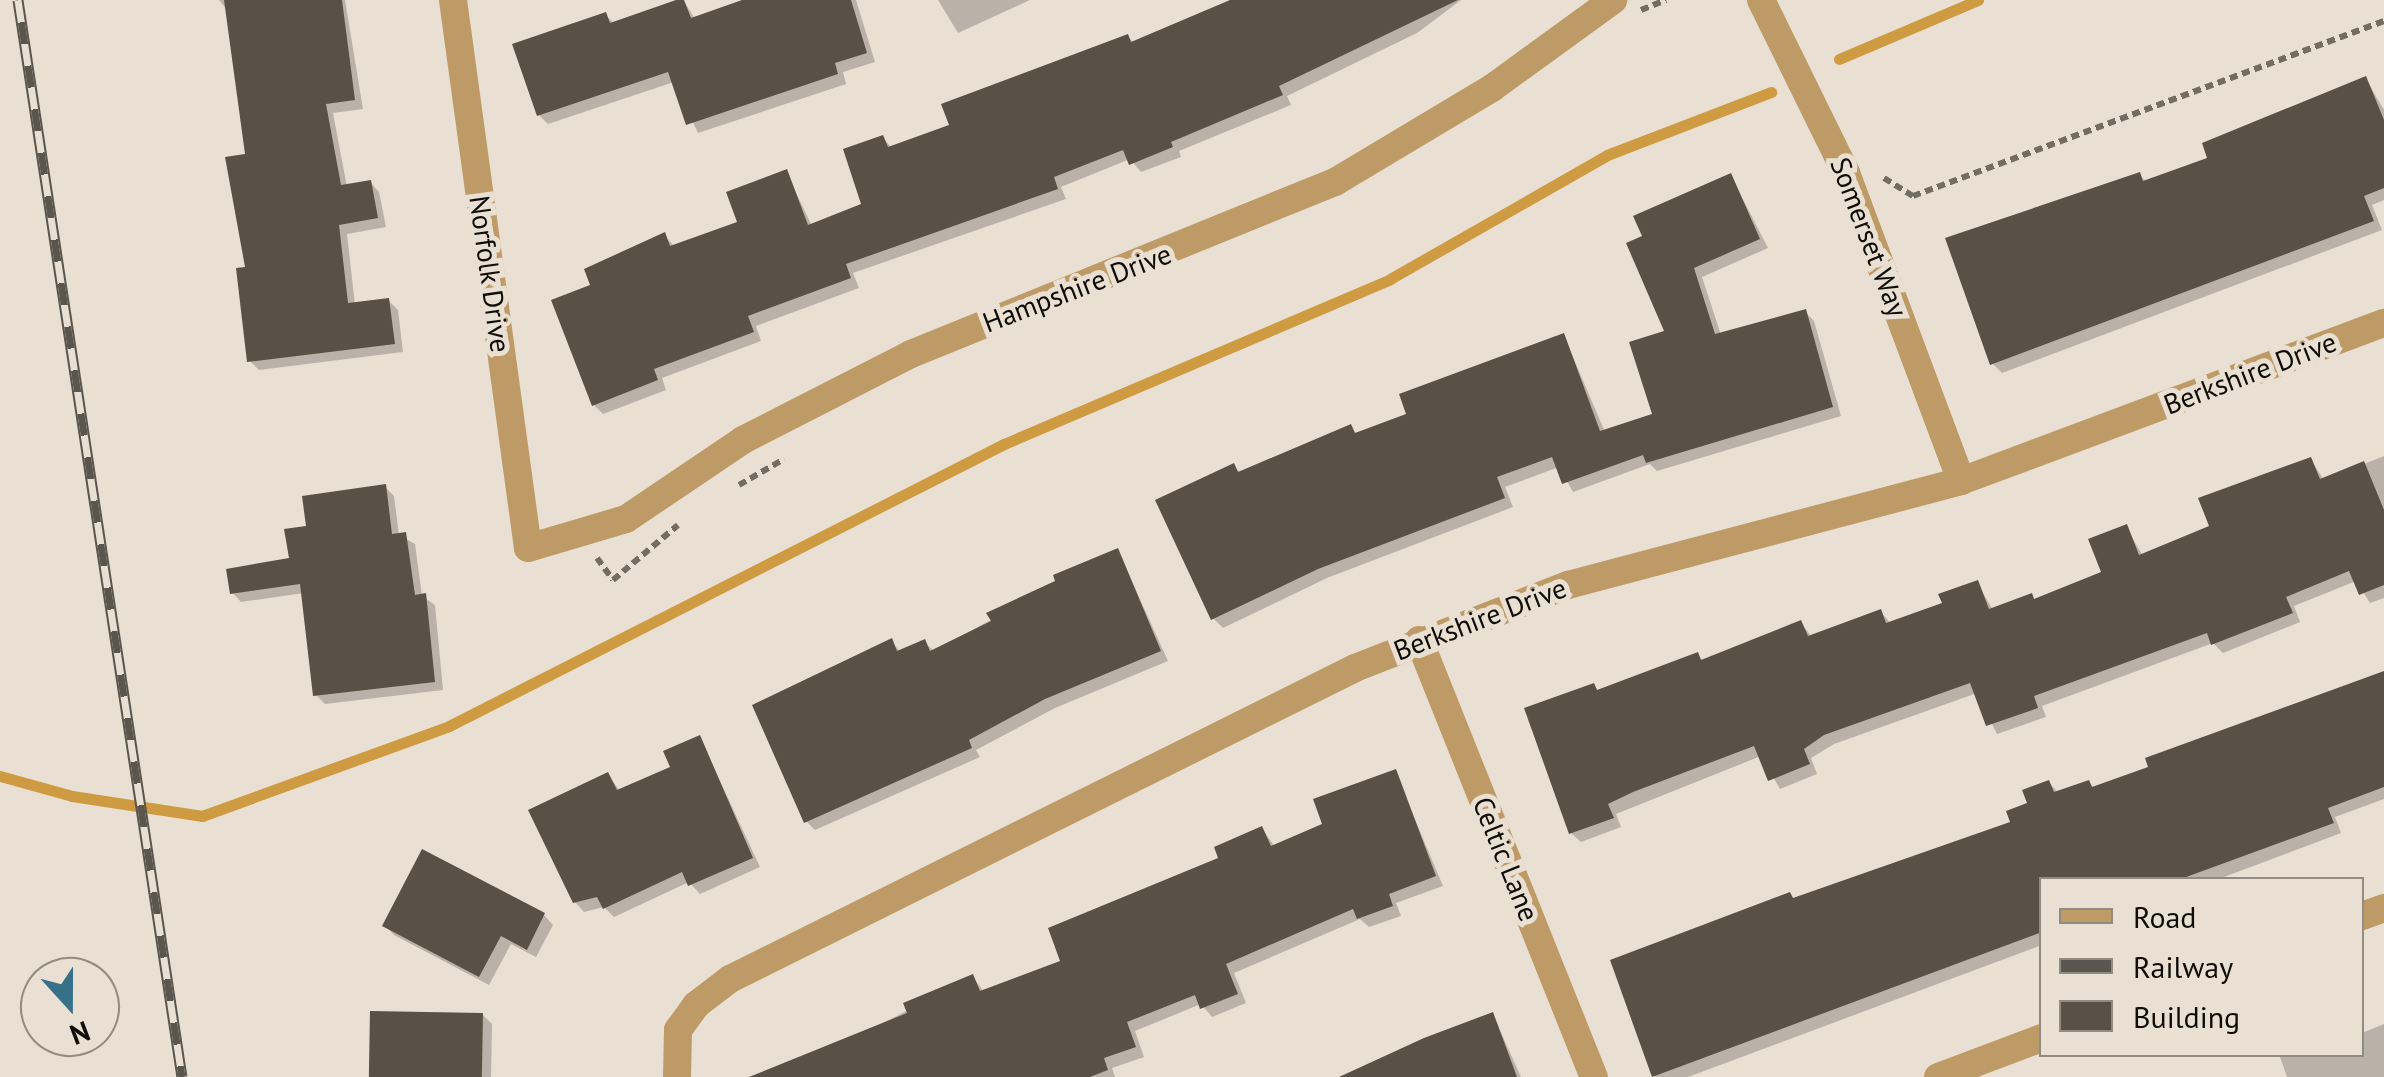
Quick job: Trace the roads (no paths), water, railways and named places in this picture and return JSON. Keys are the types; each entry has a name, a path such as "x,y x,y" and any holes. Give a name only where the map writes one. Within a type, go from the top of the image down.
{"street":[{"name":"Norfolk Drive","path":"453,0 528,548"},
{"name":"Hampshire Drive","path":"528,548 626,519 744,440 911,354 1335,182 1492,88 1612,0"},
{"name":"Somerset Way","path":"1761,0 1846,174 1961,481"},
{"name":"Berkshire Drive","path":"677,1077 678,1030 696,1005 730,980 1419,640 1644,563 1961,481 2384,323"},
{"name":"Celtic Lane","path":"1419,640 1594,1077"},
{"path":"1938,1077 2039,1039"}],"waterway":[{"path":"1839,59 1978,0"},
{"path":"0,776 72,796 202,816 449,726 1004,444 1390,279 1607,155 1771,92"}],"railway":[{"path":"18,0 182,1077"}]}
